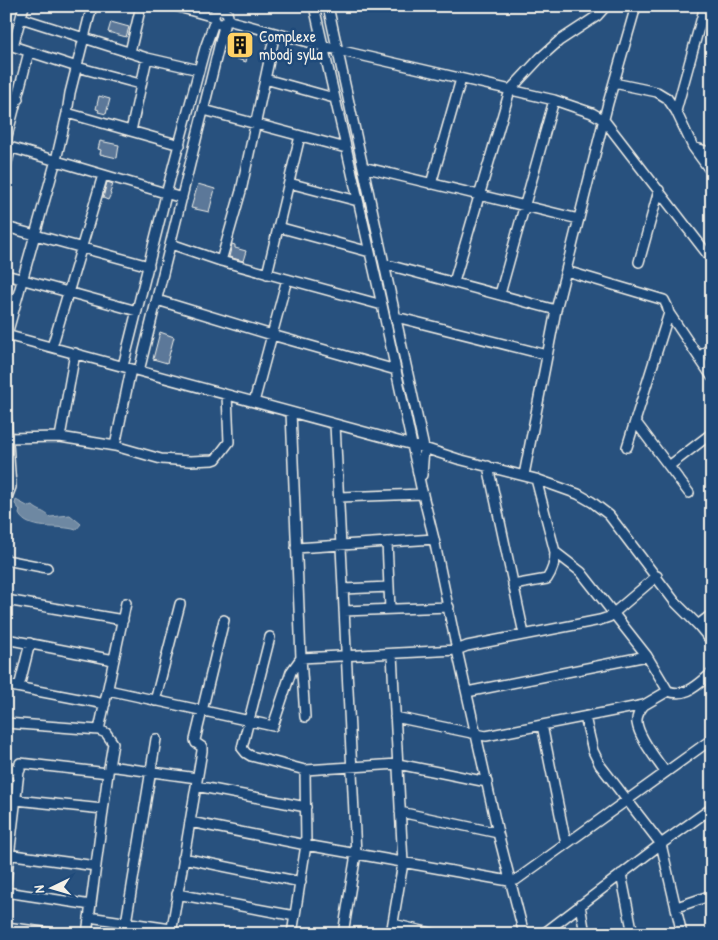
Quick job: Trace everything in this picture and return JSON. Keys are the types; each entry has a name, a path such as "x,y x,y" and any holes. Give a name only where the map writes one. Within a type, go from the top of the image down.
{"street":[{"path":"24,6 10,45 77,67 140,84"},
{"path":"92,6 70,93 56,160 7,336 424,448 458,459 524,475 578,494 609,515 675,602 712,642"},
{"path":"130,52 141,6"},
{"path":"175,6 215,14"},
{"path":"131,369 157,300 230,6"},
{"path":"314,6 382,305 498,834 524,934"},
{"path":"328,6 424,448 422,491"},
{"path":"454,282 510,90 559,41 597,16 606,6"},
{"path":"524,475 556,310 614,82 636,6"},
{"path":"676,111 705,6"},
{"path":"215,14 219,24 226,19"},
{"path":"115,446 131,369 137,311 215,14"},
{"path":"21,18 147,58 199,70"},
{"path":"226,19 338,50 554,100 592,113 604,120 712,260"},
{"path":"221,261 241,191 275,33"},
{"path":"6,166 8,144 29,52"},
{"path":"131,131 147,58"},
{"path":"431,184 461,79"},
{"path":"265,80 334,98"},
{"path":"614,82 657,92 667,98 676,111 693,147 712,173"},
{"path":"6,98 18,99"},
{"path":"500,294 554,100"},
{"path":"204,110 346,148"},
{"path":"67,113 180,145"},
{"path":"187,117 201,124"},
{"path":"267,274 300,136"},
{"path":"8,144 182,198"},
{"path":"693,147 712,153"},
{"path":"363,166 579,219"},
{"path":"52,347 103,175"},
{"path":"289,183 358,200"},
{"path":"639,262 659,190"},
{"path":"6,227 149,266"},
{"path":"278,228 370,252"},
{"path":"154,246 170,247 382,305"},
{"path":"384,264 556,310"},
{"path":"566,271 664,300 669,313 712,377"},
{"path":"6,275 137,311"},
{"path":"254,402 287,279"},
{"path":"145,280 160,285"},
{"path":"157,300 272,336 396,370"},
{"path":"627,447 669,313"},
{"path":"396,318 547,355"},
{"path":"699,357 712,347"},
{"path":"60,437 75,353"},
{"path":"7,438 60,437 115,446 161,459 212,460 216,459 229,442 227,395"},
{"path":"291,412 305,717"},
{"path":"6,414 11,487 6,500"},
{"path":"635,421 689,493"},
{"path":"335,424 356,854 343,934"},
{"path":"669,466 712,433"},
{"path":"488,466 524,634"},
{"path":"513,584 547,579 553,571 555,562 555,552 536,479"},
{"path":"339,497 422,491"},
{"path":"296,548 434,539"},
{"path":"387,542 390,609"},
{"path":"555,552 581,572 647,656 668,691 685,693 712,673"},
{"path":"6,560 47,568"},
{"path":"301,658 457,650 467,646 524,634 600,620 609,617 657,576"},
{"path":"343,589 389,587"},
{"path":"6,600 123,620"},
{"path":"99,730 126,603"},
{"path":"155,700 180,604"},
{"path":"344,612 449,607"},
{"path":"698,625 712,614"},
{"path":"89,917 171,932 202,747 195,740 224,620"},
{"path":"270,637 242,748 246,753 264,760 305,770 398,764 487,782"},
{"path":"6,638 114,660"},
{"path":"20,687 30,644"},
{"path":"391,934 403,863 392,654"},
{"path":"467,692 647,656"},
{"path":"108,690 272,726 291,672 301,658"},
{"path":"6,685 105,704"},
{"path":"395,717 486,736 644,705 668,691"},
{"path":"644,705 638,714 636,722 640,734 665,772"},
{"path":"585,717 593,750 600,765 661,844 682,934"},
{"path":"6,723 99,730 106,733 113,742 87,934"},
{"path":"542,725 566,844"},
{"path":"190,822 403,863 509,881 516,880 712,738"},
{"path":"131,934 129,923 156,739"},
{"path":"6,882 20,763 150,772 306,807"},
{"path":"6,768 20,770"},
{"path":"292,934 306,845 305,770"},
{"path":"16,800 103,809"},
{"path":"400,812 498,834"},
{"path":"542,934 661,844 710,812"},
{"path":"8,854 96,866"},
{"path":"184,858 301,882"},
{"path":"621,874 634,934"},
{"path":"6,892 91,905"},
{"path":"177,894 295,916"},
{"path":"677,907 712,895"},
{"path":"580,904 585,934"},
{"path":"393,924 436,934"},
{"path":"6,928 58,934"}],"water":[{"path":"16,500 29,507 33,506 50,517 70,515 81,524 76,530 29,523 23,520 19,514 20,510 15,504"}],"building":[{"path":"111,22 129,27 126,37 108,32"},
{"name":"Complexe mbodj sylla","path":"233,30 252,34 246,62 228,56"},
{"path":"99,96 110,99 106,114 98,112 99,110 96,109"},
{"path":"100,141 119,145 117,158 100,154 101,150 98,149"},
{"path":"107,182 113,184 108,200 103,198"},
{"path":"198,184 215,189 209,212 191,208"},
{"path":"232,244 235,245 235,248 246,251 243,261 229,257"},
{"path":"160,332 174,337 167,363 153,359"}],"place":[{"name":"Complexe mbodj sylla","path":"240,45"}]}
